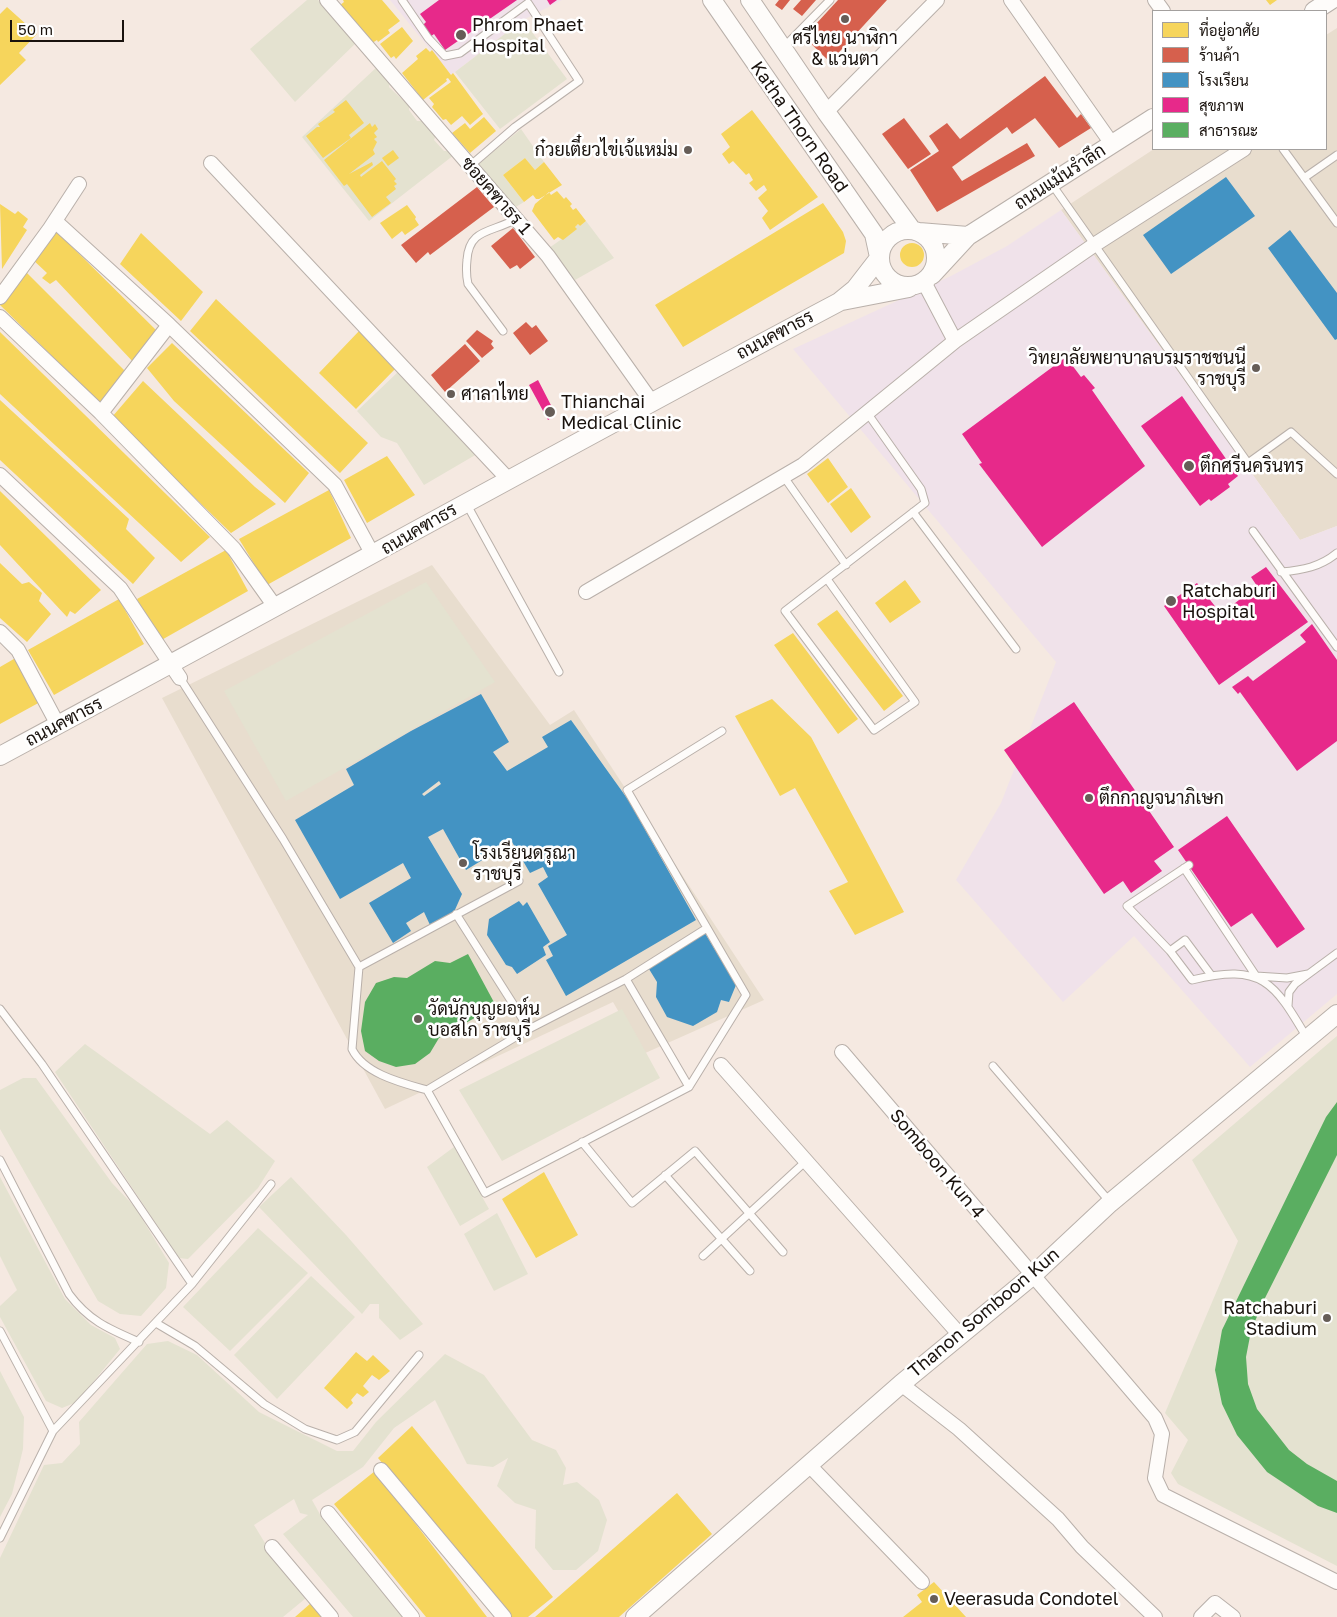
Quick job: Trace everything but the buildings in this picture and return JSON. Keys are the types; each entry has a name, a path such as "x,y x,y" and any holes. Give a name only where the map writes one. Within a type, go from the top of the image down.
{"street":[{"name":"ซอยคฑาธร 1","path":"328,0 548,256 651,401"},
{"name":"Katha Thorn Road","path":"712,0 874,234 879,258"},
{"name":"Katha Thorn Road","path":"750,0 826,112 915,231"},
{"path":"826,112 937,0"},
{"path":"1011,0 1112,144"},
{"name":"ถนนแม้นรำลึก","path":"923,281 968,236 1152,119"},
{"path":"586,592 803,465 868,414 955,341 1094,245 1242,150"},
{"path":"211,163 508,479"},
{"path":"0,297 55,221 79,184"},
{"path":"55,221 169,325 335,485 373,555"},
{"path":"915,231 925,236 935,250 937,258 923,281 900,286 889,280 882,270 879,258 882,245 890,236 901,231 915,231 968,236"},
{"name":"ถนนคฑาธร","path":"0,756 58,725 175,672 276,608 651,401 839,302 856,289 879,258"},
{"path":"923,281 955,341"},
{"name":"ถนนคฑาธร","path":"839,302 923,281"},
{"path":"0,317 100,413 234,548 276,608"},
{"path":"100,413 169,325"},
{"path":"0,475 120,588 175,672"},
{"path":"0,632 18,650 58,725"},
{"name":"Thanon Somboon Kun","path":"635,1617 901,1384 1032,1276 1110,1203 1337,1014"},
{"name":"Somboon Kun 4","path":"842,1052 1032,1276 1096,1346 1155,1418 1162,1434 1155,1478 1164,1495 1337,1582"},
{"path":"722,1065 960,1335"},
{"path":"901,1384 959,1429 1058,1519 1082,1547 1155,1617"},
{"path":"810,1465 922,1582"},
{"path":"381,1470 504,1617"},
{"path":"328,1513 412,1617"},
{"path":"272,1547 331,1617"},
{"path":"1201,1617 1215,1603 1233,1617"}],"lane":[{"path":"402,0 428,38 445,56 460,53 531,2 579,80 515,127 470,166"},
{"path":"783,48 830,0"},
{"path":"1284,150 1337,224"},
{"path":"1304,178 1337,155"},
{"path":"1051,183 1248,463 1292,432 1337,474"},
{"path":"503,331 468,284 466,275 468,247 472,239 480,234 502,227 516,219"},
{"path":"827,579 915,702 874,730 785,610 925,503 921,489 868,414"},
{"path":"784,477 846,565"},
{"path":"466,503 559,672"},
{"path":"913,512 1016,649"},
{"path":"1253,531 1281,572 1337,646"},
{"path":"1281,572 1304,570 1324,564 1337,553"},
{"path":"175,672 283,839 358,967 352,1049 356,1058 364,1066 427,1090 485,1193 689,1087 746,994 627,790 722,731"},
{"path":"1308,974 1287,978 1256,976 1211,975 1192,980 1170,951 1127,906 1186,867 1212,904 1256,976 1269,985 1288,1006 1308,1038"},
{"path":"358,967 519,881"},
{"path":"456,914 529,1029"},
{"path":"427,1090 529,1029 626,979 706,928"},
{"path":"1170,951 1186,940 1211,975"},
{"path":"1288,1006 1289,992 1295,984 1337,952"},
{"path":"626,979 689,1087"},
{"path":"0,1009 42,1064 192,1284"},
{"path":"993,1066 1110,1203"},
{"path":"582,1142 632,1203 695,1151 783,1252"},
{"path":"0,1160 73,1300 82,1312 101,1325 139,1342"},
{"path":"703,1256 806,1161"},
{"path":"666,1175 750,1271"},
{"path":"0,1538 53,1431 192,1284 271,1184"},
{"path":"156,1323 195,1346 264,1404 305,1429 337,1440 355,1432 419,1355"},
{"path":"0,1331 53,1431"}],"shaded area":[{"path":"307,0 318,0 356,43 295,102 250,49"},
{"name":"Phrom Phaet Hospital","path":"390,0 562,0 523,20 451,75"},
{"path":"523,20 567,79 500,129 455,72"},
{"name":"วิทยาลัยพยาบาลบรมราชชนนี ราชบุรี","path":"1337,28 1337,526 1300,540 1061,210 1152,150 1327,150 1327,34"},
{"path":"378,66 390,81 389,87 409,106 409,110 417,121 422,121 426,126 428,124 436,135 434,140 444,151 450,151 454,155 369,221 302,137"},
{"path":"521,129 544,162 535,170 525,158 503,175 524,202 514,208 477,165"},
{"name":"Ratchaburi Hospital","path":"1061,210 1300,540 1337,526 1337,994 1250,1067 1134,936 1063,1002 956,880 1001,803 1056,662 793,349 951,276 1007,246"},
{"path":"586,221 614,258 575,280 549,248 576,229 575,227 578,224 580,226"},
{"path":"399,371 477,454 424,485 397,443 381,437 357,411"},
{"name":"โรงเรียนดรุณา ราชบุรี","path":"432,565 550,725 574,710 764,1000 643,1054 613,1002 385,1109 162,698"},
{"path":"426,582 495,682 286,801 224,691"},
{"path":"622,1009 660,1078 502,1161 459,1090"},
{"path":"1337,1036 1337,1566 1178,1484 1171,1473 1188,1440 1165,1413 1238,1241 1192,1160"},
{"path":"85,1044 210,1134 227,1120 275,1161 258,1188 188,1259 179,1258 55,1072"},
{"path":"23,1078 36,1078 112,1183 135,1207 169,1263 166,1288 141,1316 120,1314 98,1301 0,1129 0,1090"},
{"path":"454,1147 489,1209 460,1226 427,1167"},
{"path":"0,1177 65,1299 91,1325 115,1338 120,1349 77,1402 62,1408 46,1401 0,1317 0,1306 17,1290 0,1256"},
{"path":"291,1177 346,1235 423,1324 400,1340 379,1318 379,1304 370,1304 362,1314 259,1207"},
{"path":"497,1213 528,1274 494,1291 464,1234"},
{"path":"258,1228 308,1273 230,1351 183,1307"},
{"path":"311,1276 355,1317 277,1399 234,1355"},
{"path":"168,1341 197,1355 259,1412 337,1451 353,1451 376,1422 445,1354 484,1375 532,1440 556,1450 566,1468 563,1485 577,1482 599,1500 607,1520 598,1551 576,1570 553,1570 535,1548 536,1510 515,1503 497,1486 508,1458 493,1467 467,1464 435,1400 394,1428 363,1467 312,1500 322,1518 403,1617 353,1617 283,1534 308,1515 300,1513 294,1499 254,1525 265,1543 265,1547 306,1598 283,1617 0,1617 0,1558 44,1465 62,1463 80,1444 79,1422 147,1344"},
{"path":"0,1371 24,1417 23,1449 12,1494 0,1517"}],"place":[{"name":"ศรีไทย นาฬิกา & แว่นตา","path":"845,19"},
{"name":"Phrom Phaet Hospital","path":"461,35"},
{"name":"ก๋วยเตี๋ยวไข่เจ้แหม่ม","path":"688,150"},
{"name":"วิทยาลัยพยาบาลบรมราชชนนี ราชบุรี","path":"1256,368"},
{"name":"ศาลาไทย","path":"451,394"},
{"name":"Thianchai Medical Clinic","path":"550,412"},
{"name":"ตึกศรีนครินทร","path":"1189,466"},
{"name":"Ratchaburi Hospital","path":"1171,601"},
{"name":"ตึกกาญจนาภิเษก","path":"1089,798"},
{"name":"โรงเรียนดรุณา ราชบุรี","path":"463,863"},
{"name":"วัดนักบุญยอห์น บอสโก ราชบุรี","path":"418,1019"},
{"name":"Ratchaburi Stadium","path":"1327,1318"},
{"name":"Veerasuda Condotel","path":"934,1599"}]}
